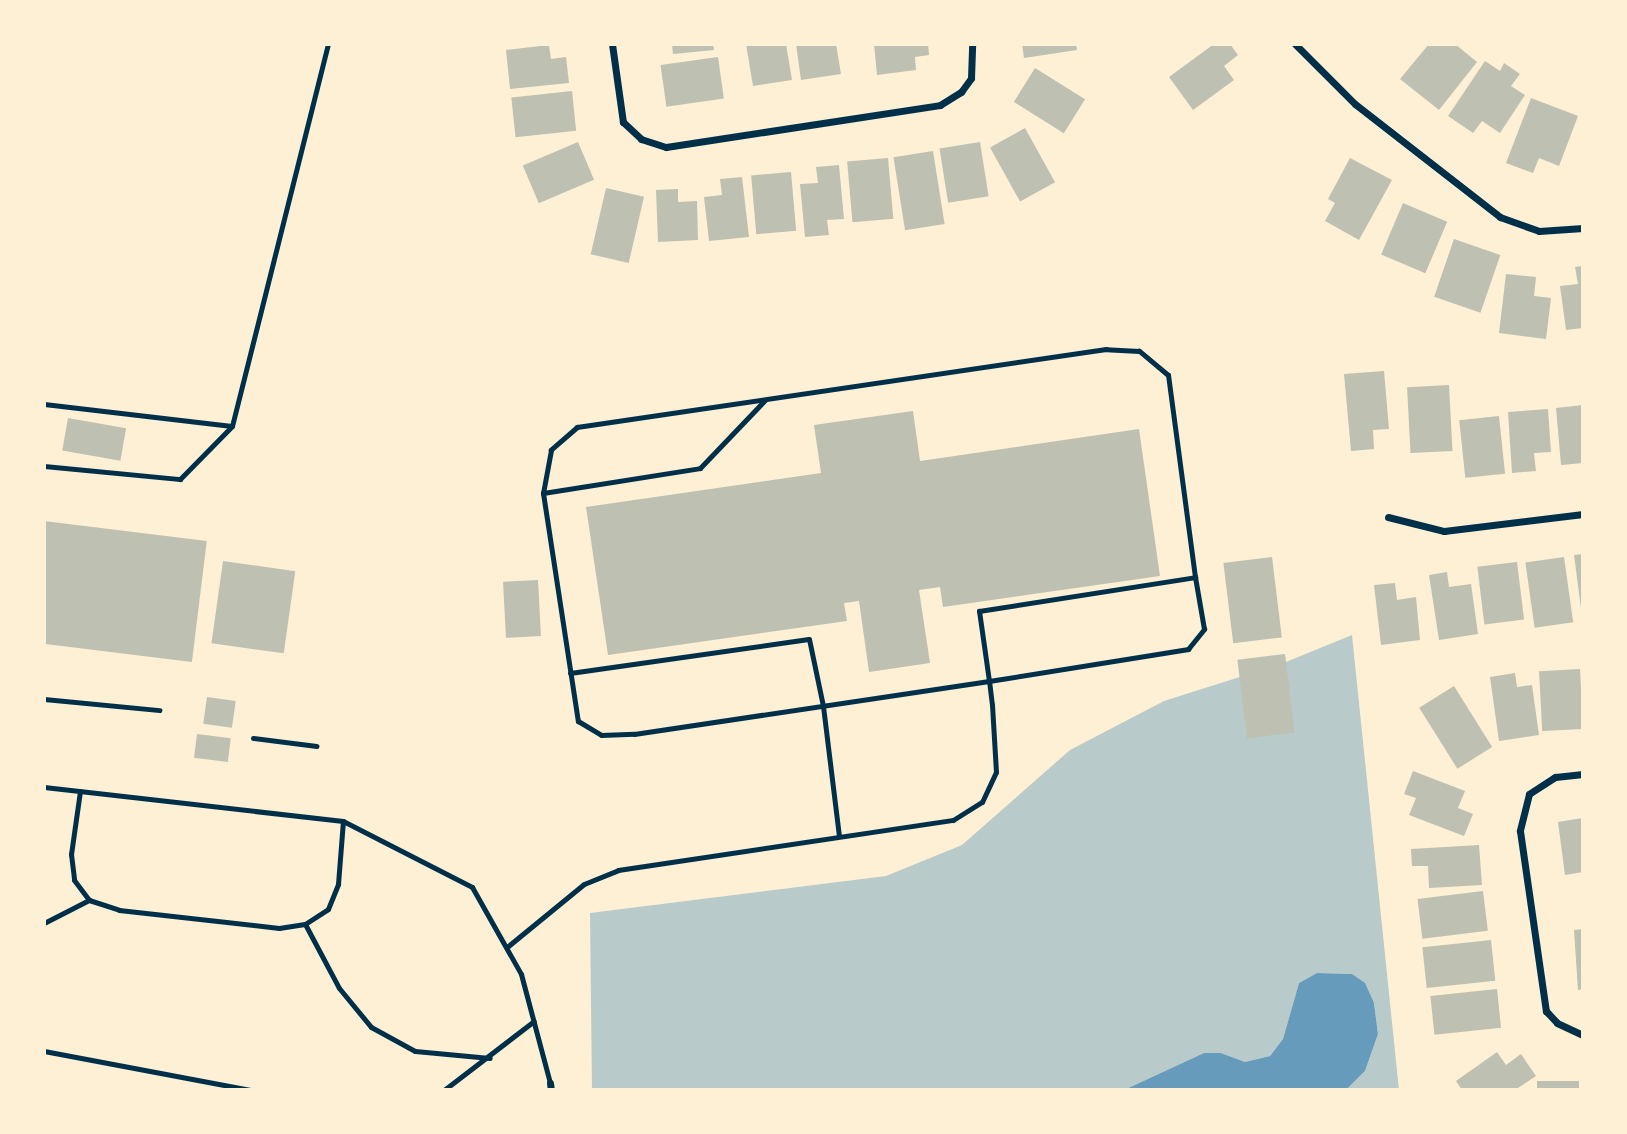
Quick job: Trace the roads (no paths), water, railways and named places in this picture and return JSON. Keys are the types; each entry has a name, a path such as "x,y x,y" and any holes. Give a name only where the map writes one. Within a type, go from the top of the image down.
{"street":[{"path":"612,44 623,122 642,139 666,147 940,105 961,92 971,78 972,44"},
{"path":"1295,44 1355,104 1500,217 1539,231 1583,228"},
{"path":"1388,517 1444,531 1583,514"},
{"path":"1583,774 1555,777 1529,794 1520,831 1546,1011 1557,1023 1583,1035"}],"lane":[{"path":"44,466 180,479 232,426 328,44"},
{"path":"1106,349 1139,351 1168,374 1204,628 1188,649 823,706 601,735 578,721 543,493 551,450 578,427 765,400 1106,349"},
{"path":"543,493 700,468 765,400"},
{"path":"44,404 232,426"},
{"path":"506,947 584,884 618,870 953,820 982,802 996,772 989,681 979,611 1195,577"},
{"path":"570,673 809,639 823,706 839,836"},
{"path":"44,699 159,710"},
{"path":"253,738 317,746"},
{"path":"44,787 343,821 472,887 521,974 550,1087"},
{"path":"80,792 71,853 74,880 89,901 119,910 279,928 305,925 328,909 338,884 343,821"},
{"path":"44,923 89,901"},
{"path":"305,925 339,988 371,1027 415,1051 490,1059"},
{"path":"444,1090 490,1059 534,1021"},
{"path":"44,1051 250,1090"}],"water":[{"path":"1317,973 1352,974 1365,983 1374,1003 1378,1034 1365,1071 1346,1090 1124,1090 1204,1053 1221,1053 1245,1062 1270,1056 1283,1039 1299,983"}]}
